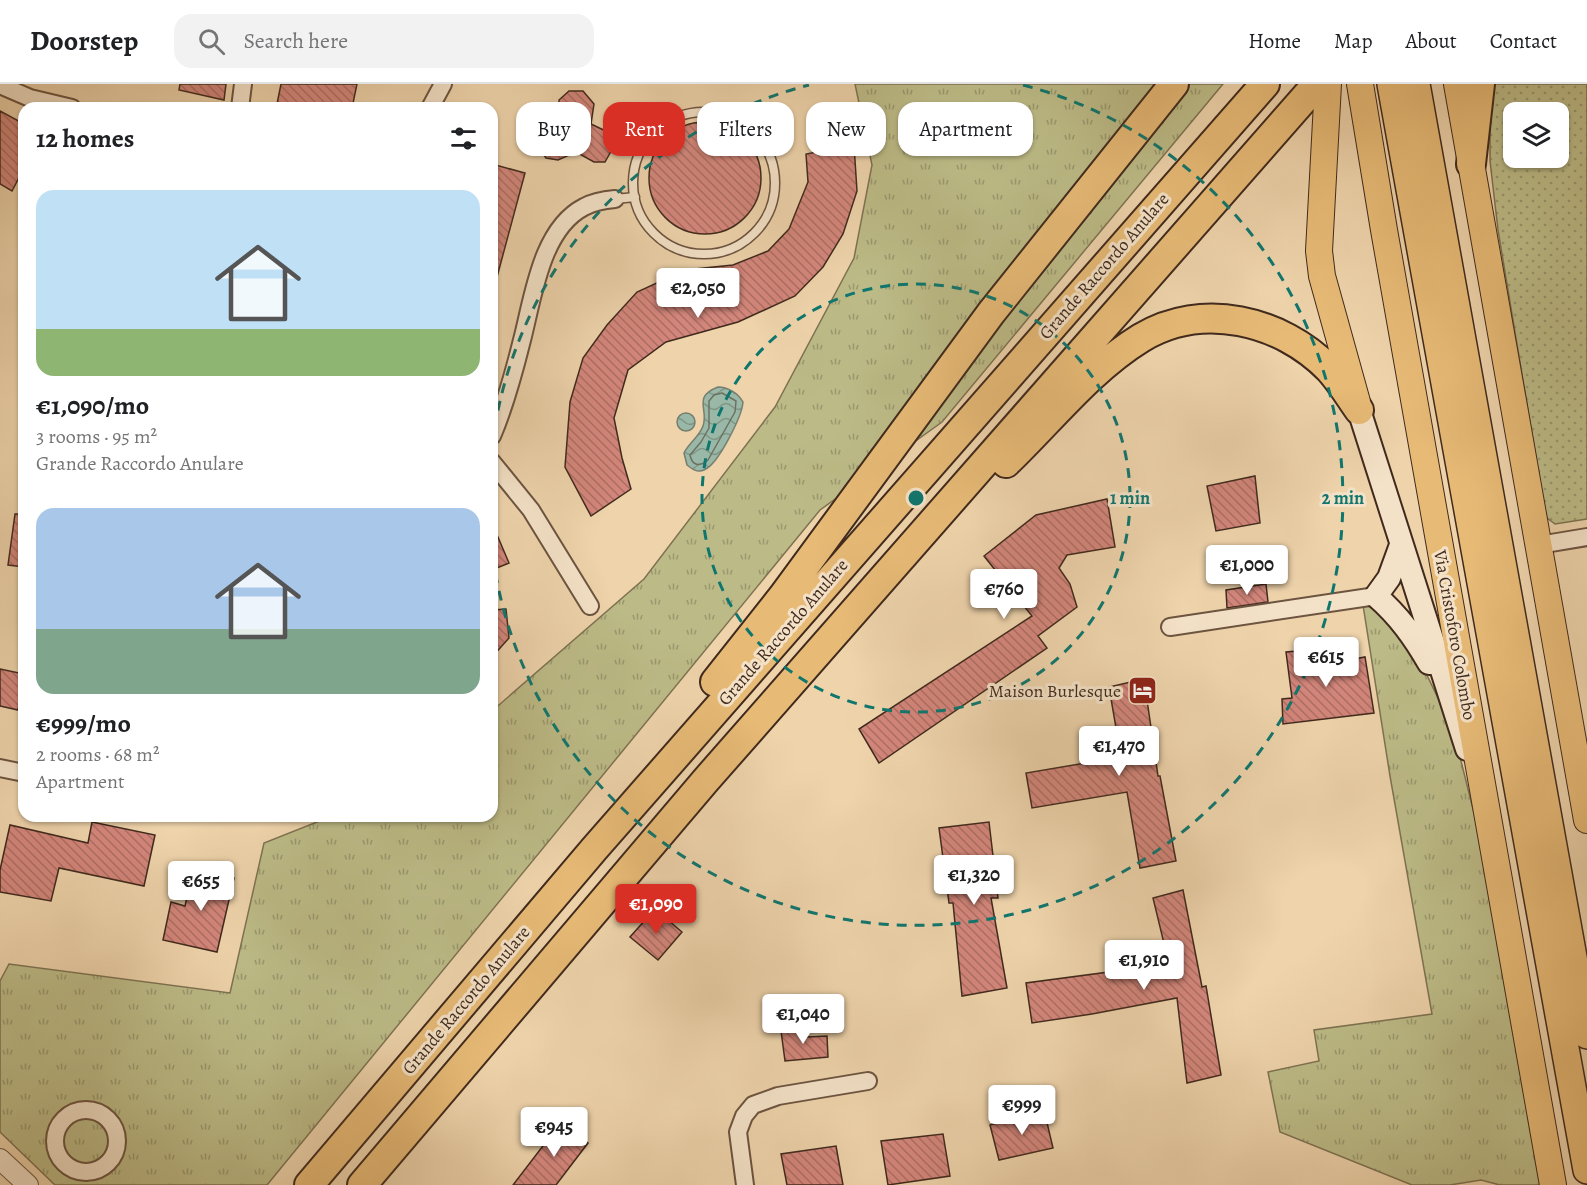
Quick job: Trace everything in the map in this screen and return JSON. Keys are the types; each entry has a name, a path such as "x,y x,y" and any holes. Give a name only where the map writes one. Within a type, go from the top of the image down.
{"highway":[{"path":"595,848 673,737 783,596 991,313 1174,84"},
{"name":"Grande Raccordo Anulare","path":"309,1185 595,848 1265,84"},
{"name":"Via Cristoforo Colombo","path":"1391,84 1587,1170"},
{"path":"1416,84 1587,1035"},
{"path":"1471,164 1480,84"},
{"path":"362,1185 675,817 926,529 1320,85"},
{"path":"926,529 1002,466 1114,357 1139,339 1173,323 1188,320 1225,319 1250,323 1278,333 1311,353 1330,370 1341,382 1359,410"},
{"path":"1572,954 1587,981"}],"main road":[{"name":"Via Cristoforo Colombo","path":"1360,84 1553,1185"},
{"path":"1457,84 1581,768 1587,820"},
{"path":"1320,85 1319,250 1322,276 1359,410 1484,800"},
{"path":"1401,545 1389,578 1376,596 1400,618 1448,692"}],"street":[{"path":"241,102 243,84"},
{"path":"433,102 443,84"},
{"path":"0,85 30,98 47,102"},
{"path":"498,419 513,375 535,287 549,246 561,227 578,210 594,203 615,199"},
{"path":"498,469 527,504 590,606"},
{"path":"1539,545 1587,537"},
{"path":"1170,627 1376,596"},
{"path":"0,768 18,772"},
{"path":"745,1185 738,1132 744,1116 753,1105 778,1096 868,1081"},
{"path":"0,1159 28,1185"}],"lane":[{"path":"713,111 747,125 771,154 776,192 766,218 762,227 733,250 695,255 661,242 637,212 635,197 632,175 646,140 675,117 713,111"},
{"path":"615,199 635,197"}],"green space":[{"path":"855,84 1223,84 942,422 820,510 267,1185 55,1185 0,1132 0,981 9,964 230,993 264,843 317,822 498,822 498,706 644,579 775,407 854,258 872,165 870,156 886,156 886,102 859,102"},
{"path":"1493,84 1587,84 1587,519 1555,524 1547,518 1545,512 1498,230 1490,161 1490,97"},
{"path":"1363,605 1371,605 1384,614 1420,661 1453,729 1475,817 1541,1185 1500,1185 1481,1180 1450,1185 1412,1185 1280,1132 1268,1072 1319,1061 1314,1030 1432,1014 1390,776"}],"water":[{"path":"718,387 736,393 743,402 742,409 716,459 704,470 697,471 687,465 684,453 703,426 703,399 710,391"},
{"path":"682,413 690,413 695,418 693,429 682,431 677,426 677,418"}],"building":[{"path":"180,84 226,84 224,100 179,90"},
{"path":"281,84 357,84 353,102 277,102"},
{"path":"569,91 583,91 594,104 591,124 591,102 559,102"},
{"path":"0,111 18,121 18,180 12,191 0,184"},
{"path":"694,123 697,123 697,156 756,156 760,167 760,189 751,209 736,224 716,233 694,233 674,224 659,209 650,189 650,167 654,156 685,156 685,126"},
{"path":"591,124 603,130 603,156 608,156 605,162 594,162 583,156 591,156"},
{"path":"545,156 567,156 558,160"},
{"path":"806,156 855,156 857,191 843,234 823,267 795,296 738,322 666,342 628,370 614,418 631,489 591,516 565,467 570,402 583,358 607,325 637,292 685,270 733,265 768,251 789,229 808,182"},
{"path":"498,166 525,173 498,273"},
{"path":"1255,476 1260,523 1216,531 1207,486"},
{"path":"1107,499 1115,547 1067,555 1059,568 1070,584 1077,607 1038,636 1047,648 879,763 859,729 1032,616 984,556 1036,515"},
{"path":"15,514 18,514 18,566 8,565"},
{"path":"498,537 509,563 498,568"},
{"path":"1266,584 1268,602 1227,608 1226,590"},
{"path":"506,609 509,638 498,650 498,610"},
{"path":"1322,649 1324,665 1365,657 1374,713 1283,724 1282,699 1292,698 1286,652"},
{"path":"0,669 18,673 18,710 0,706"},
{"path":"1144,679 1158,776 1160,776 1176,861 1140,868 1127,792 1032,808 1026,773 1121,757 1109,687"},
{"path":"92,822 155,835 144,886 59,868 51,901 0,892 0,870 10,825 88,843"},
{"path":"989,822 998,898 991,898 1007,988 962,996 953,903 949,903 939,828"},
{"path":"193,870 234,878 217,952 163,940 171,902 185,906"},
{"path":"1183,890 1202,987 1206,986 1221,1075 1187,1083 1177,998 1032,1023 1026,983 1169,964 1153,898"},
{"path":"655,909 682,932 658,960 630,937"},
{"path":"806,1027 807,1037 827,1036 828,1057 785,1061 781,1031"},
{"path":"1044,1110 1053,1148 999,1160 990,1125"},
{"path":"562,1121 588,1143 556,1185 513,1185"},
{"path":"943,1134 950,1176 888,1185 881,1141"},
{"path":"836,1146 843,1185 787,1185 781,1154"}],"place":[{"name":"Maison Burlesque","path":"1142,691"}]}
